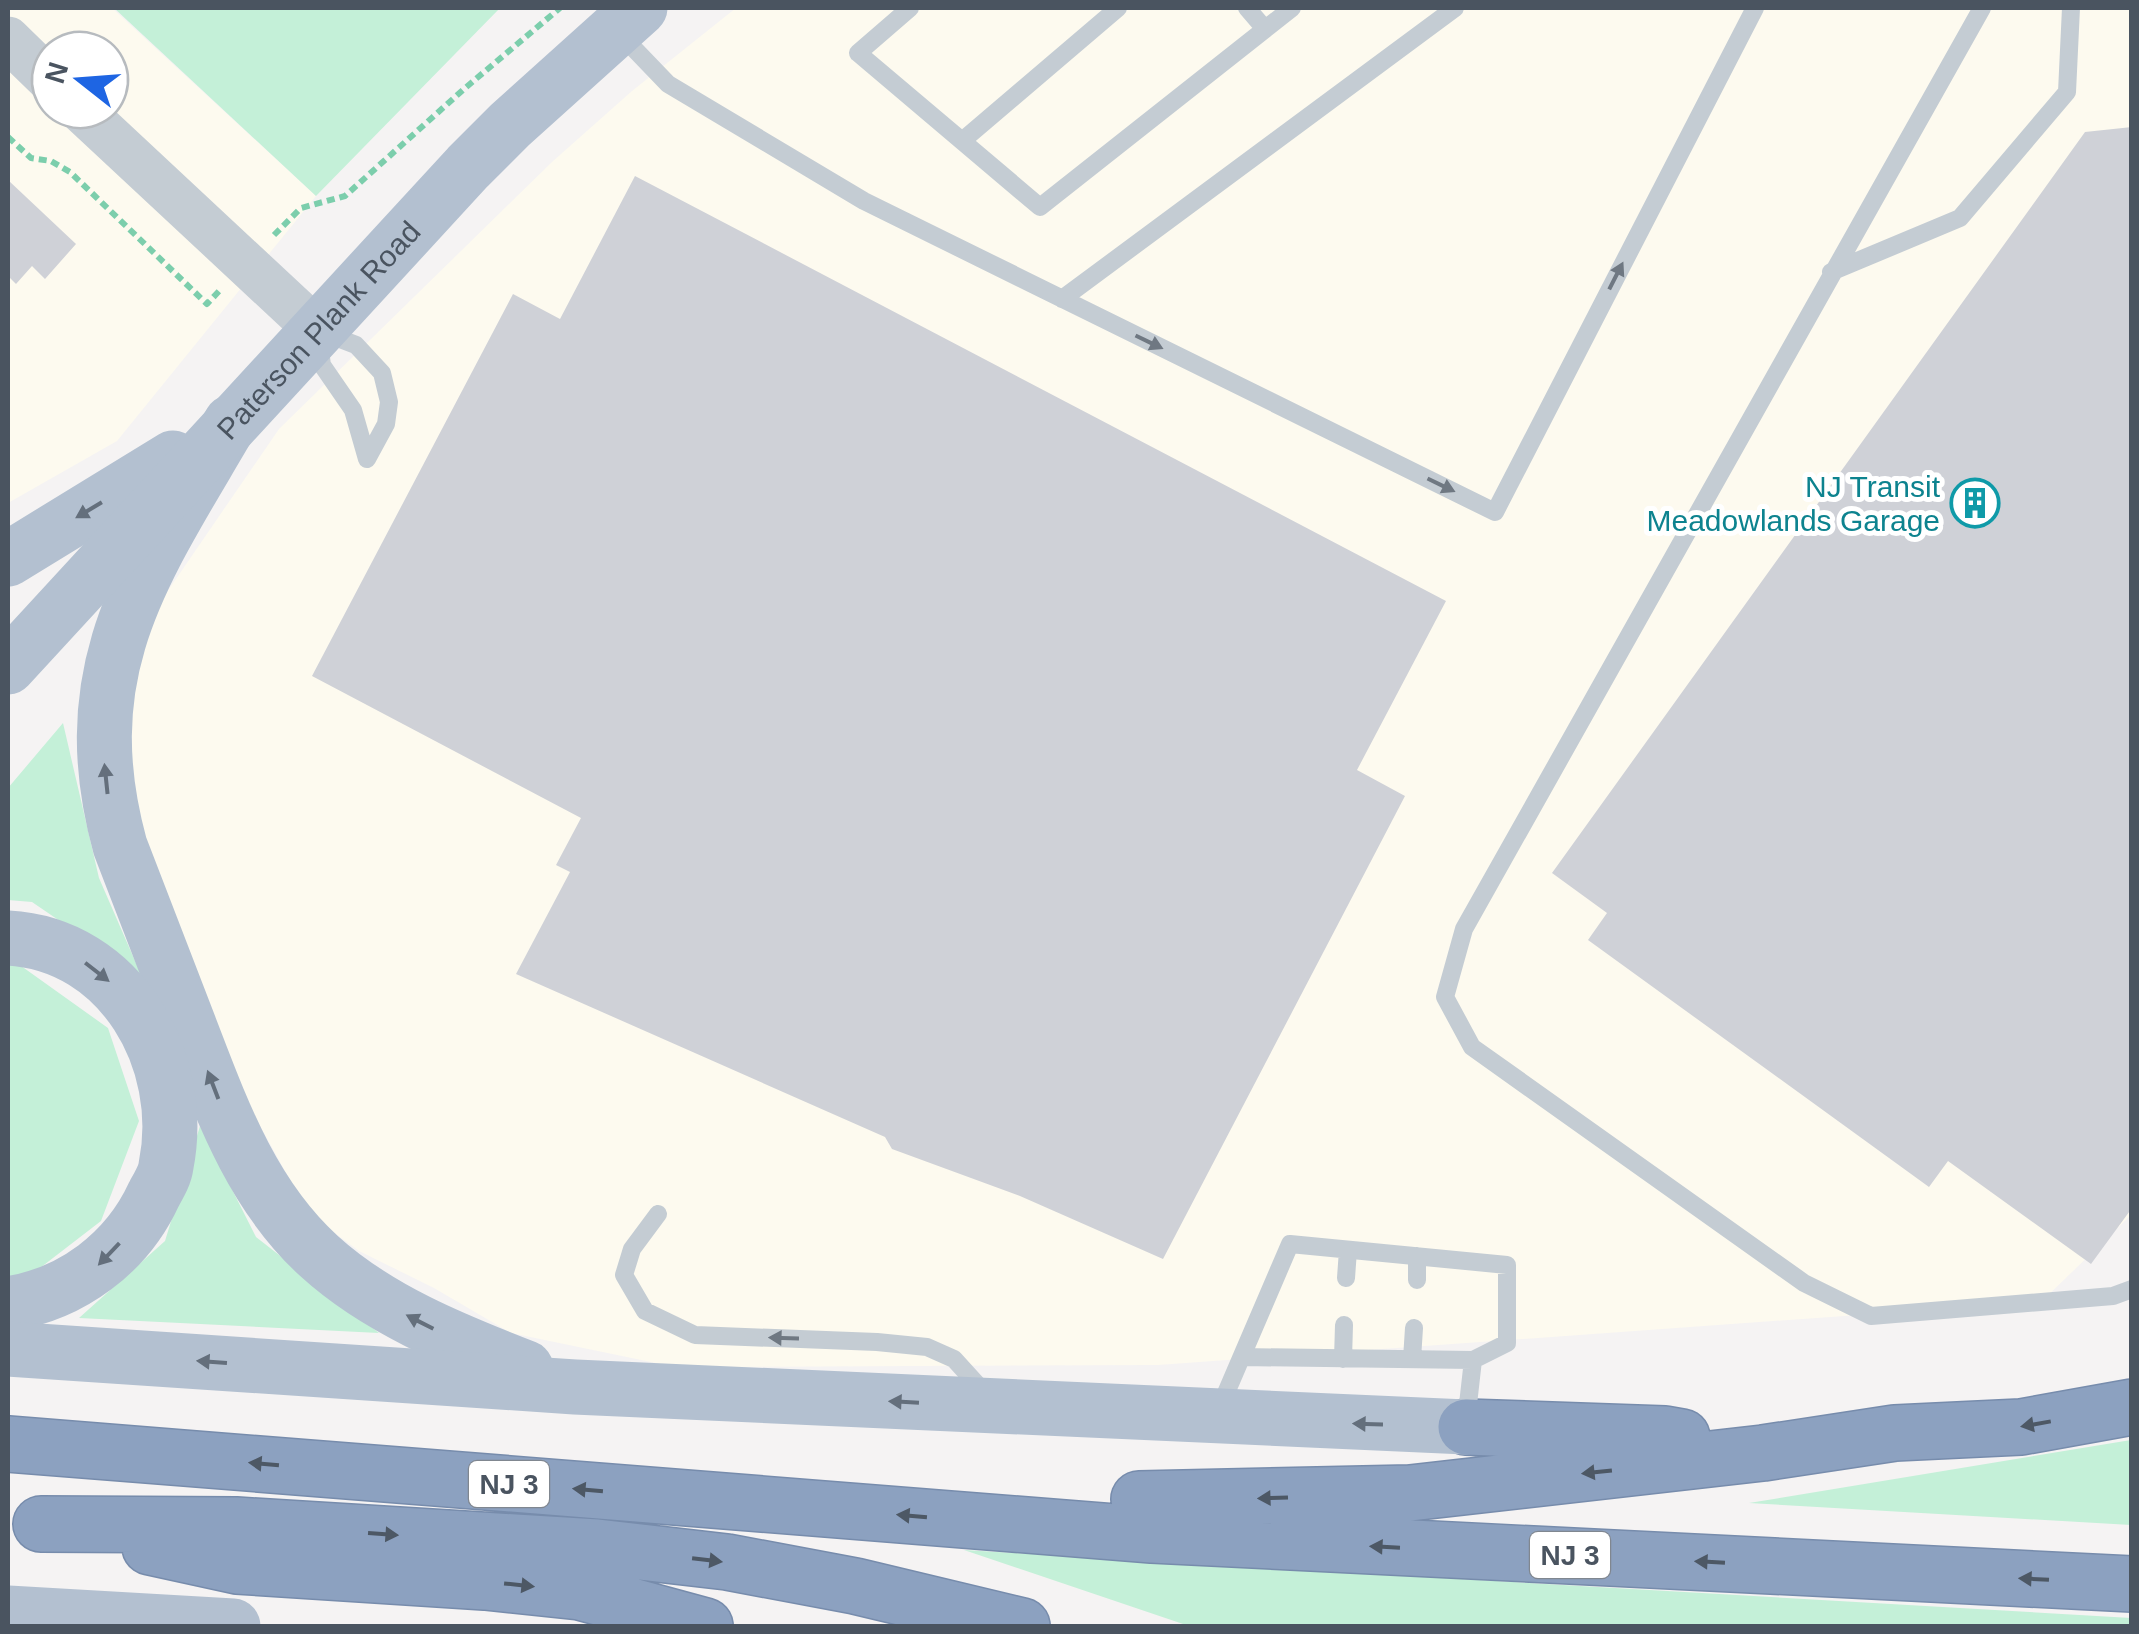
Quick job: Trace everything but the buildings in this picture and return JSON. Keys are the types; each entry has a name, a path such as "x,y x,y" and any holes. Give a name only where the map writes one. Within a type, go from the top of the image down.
{"highway":[{"path":"1010,1524 1102,1499 1208,1500 1410,1493 1763,1453 1895,1433 2021,1427 2132,1407"},
{"path":"1466,1427 1665,1434 1763,1453"},
{"name":"NJ 3","path":"8,1444 1152,1535 2132,1584"},
{"path":"24,1522 237,1566 580,1592 705,1626"},
{"path":"24,1522 236,1524 597,1547 727,1562 855,1586 1022,1626"}],"main road":[{"name":"Paterson Plank Road","path":"8,667 510,125 628,18"},
{"path":"8,559 231,422"},
{"path":"231,422 153,556 131,602 115,657 102,727 109,806 120,846 231,1129 268,1198 294,1230 335,1269 419,1322 575,1386"},
{"path":"8,938 25,939 81,960 125,994 157,1050 171,1112 166,1169 142,1220 100,1265 68,1286 8,1304"},
{"path":"8,1349 575,1386 1466,1427"},
{"path":"23,1617 234,1626"}],"street":[{"path":"8,39 30,60"},
{"path":"102,130 318,330"}],"lane":[{"path":"910,8 858,53 1040,206 1292,8"},
{"path":"962,141 1118,8"},
{"path":"1247,8 1265,28"},
{"path":"1062,299 1455,8"},
{"path":"628,18 668,84 864,201 1495,512 1755,8"},
{"path":"1982,8 1464,929 1446,997 1472,1047 1804,1283 1871,1316 2113,1296 2132,1289"},
{"path":"1832,272 1960,218 2067,92 2070,8"},
{"path":"318,330 356,345 382,373 389,402 386,424 367,459 353,410 322,365 318,330"},
{"path":"658,1214 632,1249 624,1276 645,1311 695,1335 877,1342 928,1348 954,1360 998,1406"},
{"path":"1216,1418 1290,1244 1507,1265 1507,1344 1474,1360 1242,1357"},
{"path":"1346,1278 1348,1250"},
{"path":"1417,1256 1417,1280"},
{"path":"1343,1359 1344,1325"},
{"path":"1412,1360 1414,1328"},
{"path":"1466,1427 1474,1360"}],"path":[{"path":"8,137 30,158 51,160 70,172 207,304 300,208 346,196 464,88 560,8"}],"shaded area":[{"path":"8,8 112,8 316,196 117,441 8,503"},
{"path":"736,8 2131,8 2131,1215 2041,1302 1158,1365 675,1367 511,1333 434,1288 359,1251 320,1222 291,1182 253,1113 144,848 131,784 132,721 135,678 156,608 279,429 552,162 632,91"}],"green space":[{"path":"114,8 500,8 316,196"},
{"path":"63,723 99,878 142,977 32,902 8,900 8,788"},
{"path":"8,963 17,963 108,1028 139,1121 101,1221 27,1278 8,1279"},
{"path":"200,1126 256,1237 379,1333 79,1318 165,1241"},
{"path":"2131,1440 2131,1525 1749,1503"},
{"path":"964,1550 2131,1618 2131,1626 1189,1626"}],"place":[{"name":"NJ Transit Meadowlands Garage","path":"1975,503"}]}
